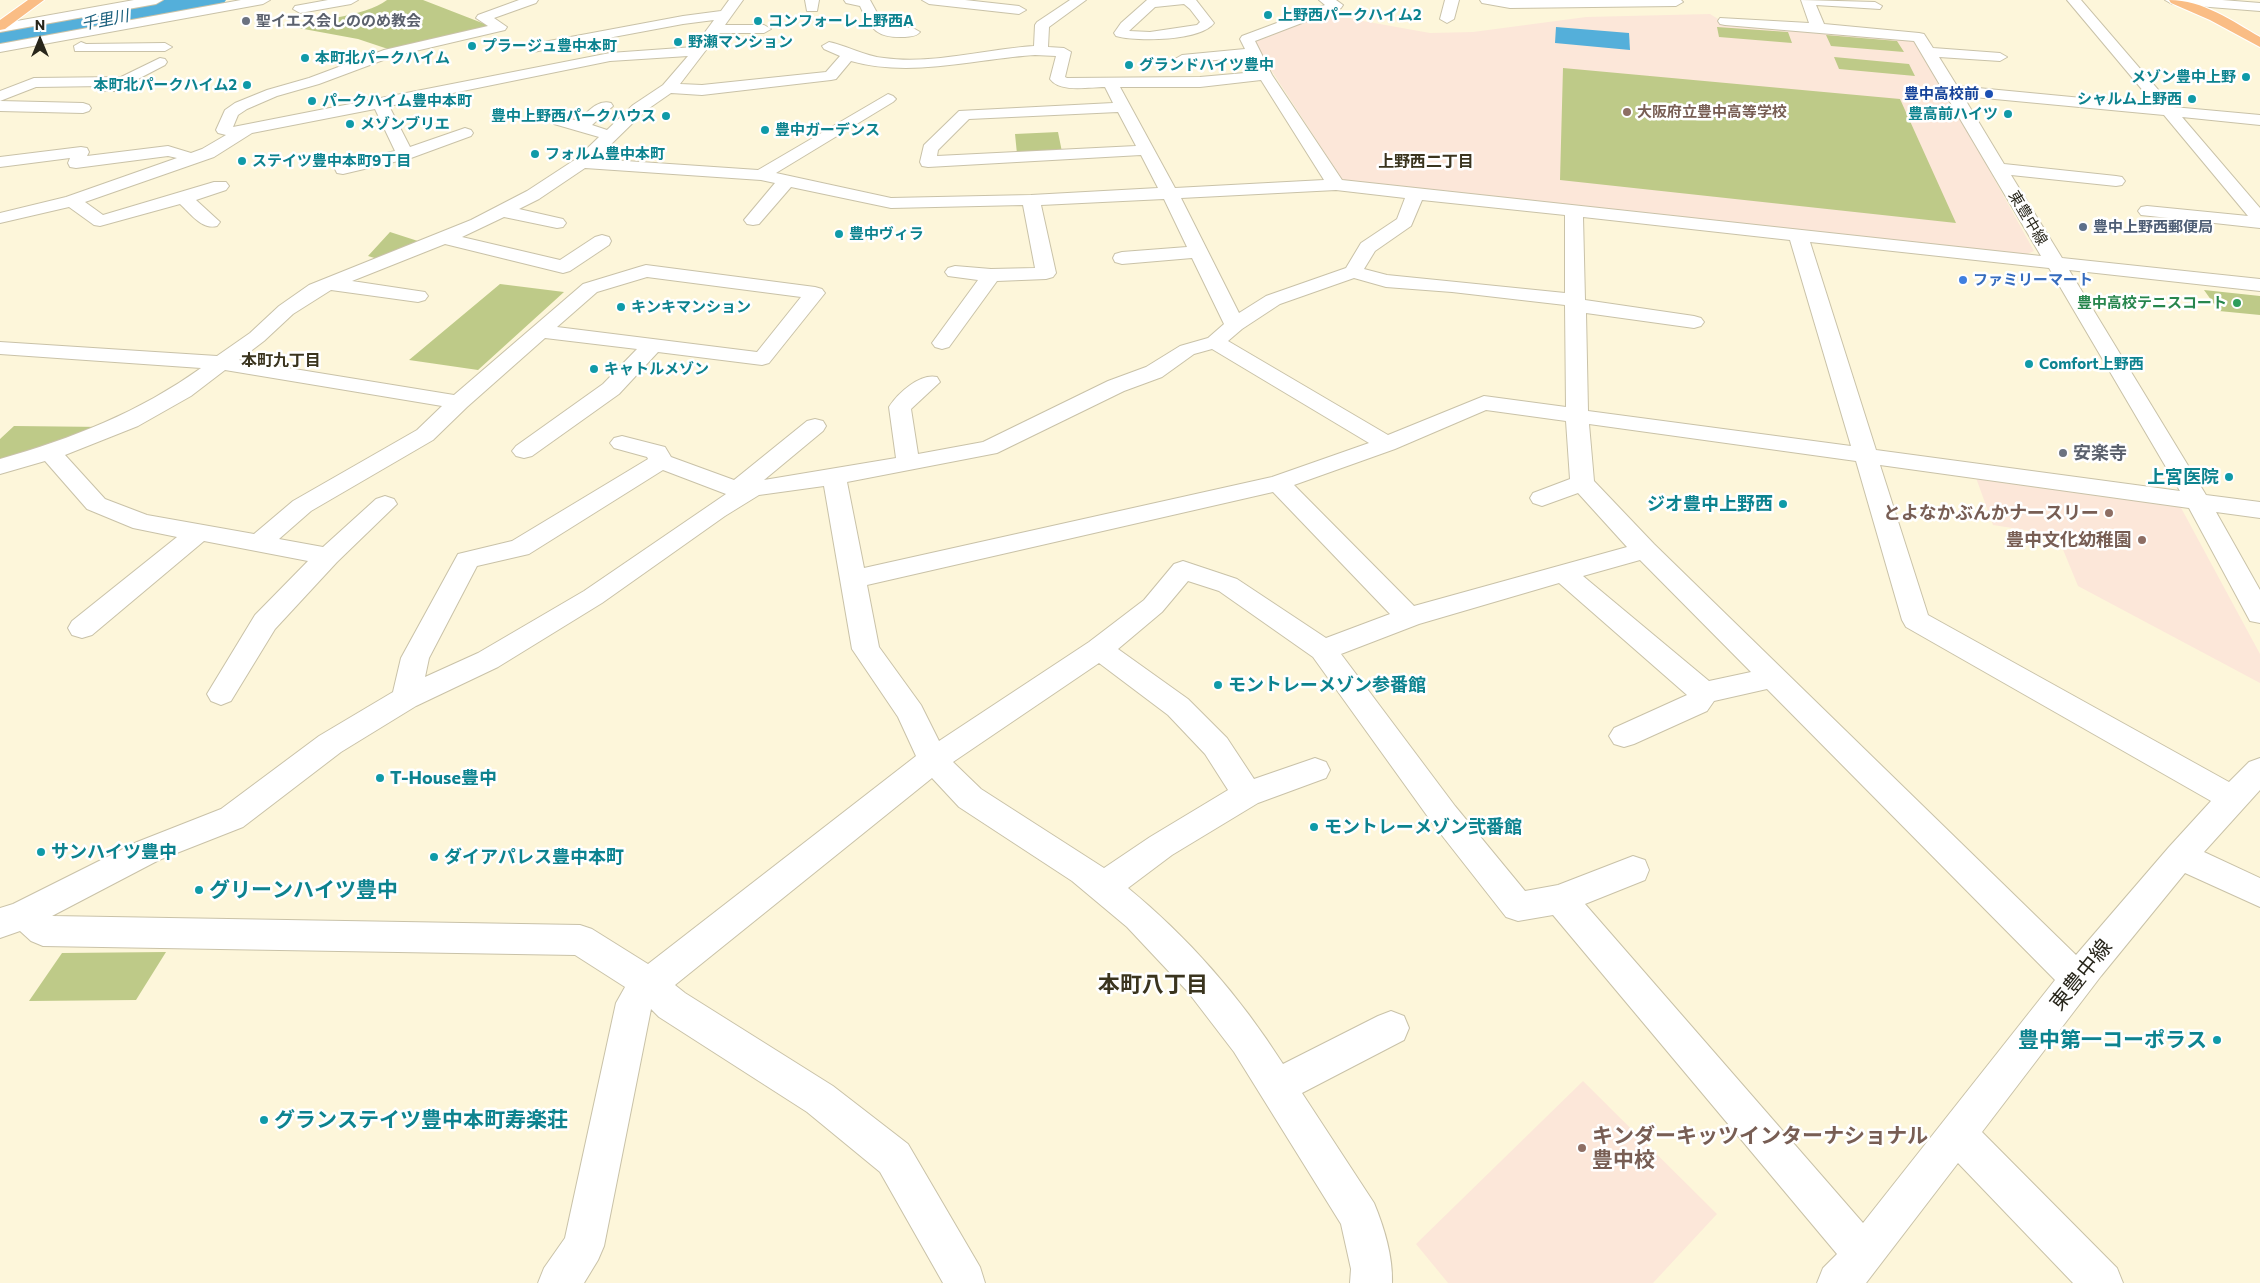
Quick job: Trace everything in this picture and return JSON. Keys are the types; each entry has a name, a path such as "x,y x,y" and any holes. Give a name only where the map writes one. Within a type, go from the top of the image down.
{"main road":[{"path":"0,27 37,0"},
{"path":"2177,0 2215,17 2260,43"}],"street":[{"path":"0,27 156,0"},
{"path":"0,48 263,0"},
{"path":"300,9 330,2 351,0"},
{"path":"531,0 483,18 504,30 389,54 314,82 272,93 241,106 231,113 224,130 234,132 380,103 543,76 610,57 698,51"},
{"path":"0,467 48,452 130,421 183,391 257,337 286,310 316,289 445,238 534,195 582,163 639,108 668,88 682,74 736,0"},
{"path":"851,0 864,3 877,28 890,33 913,32"},
{"path":"929,0 1019,10"},
{"path":"1041,49 1042,25 1079,0"},
{"path":"1189,0 1207,23 1201,28 1144,36 1130,36 1121,33 1151,3 1189,0"},
{"path":"1326,0 1336,5 1247,39 1265,75 1336,184"},
{"path":"1447,19 1452,0"},
{"path":"1487,0 1510,4 1676,2"},
{"path":"1725,21 1818,28 1808,0 1875,6"},
{"path":"2074,0 2260,219"},
{"path":"2172,0 2260,6"},
{"path":"2215,17 2231,15 2218,2"},
{"path":"961,20 978,5"},
{"path":"543,76 529,45 724,15"},
{"name":"東豊中線","path":"1818,28 1920,37 2198,502 2260,614"},
{"path":"714,29 764,29"},
{"path":"0,96 32,80 116,85 162,54 144,50 80,48 91,38 92,32"},
{"path":"829,46 847,56 885,63 927,64 1006,50 1041,49 1064,52 1057,79 1064,83 1200,82 1265,75"},
{"path":"1182,59 1254,52"},
{"path":"1929,52 2000,57"},
{"path":"668,88 702,90 831,76 847,56"},
{"path":"1111,84 1169,192 1235,325"},
{"path":"1952,90 2260,120"},
{"path":"761,175 888,99"},
{"path":"380,103 405,154"},
{"path":"0,106 83,108"},
{"path":"581,127 605,106"},
{"path":"937,182 928,162 930,149 965,114 1122,107"},
{"path":"560,121 612,136"},
{"path":"0,218 72,201 208,153 249,128"},
{"path":"343,169 405,154 464,134"},
{"path":"582,163 761,175 891,203 937,182 1147,150"},
{"path":"0,162 81,152 76,163 168,151 194,158"},
{"path":"1998,168 2116,181"},
{"path":"753,220 786,181"},
{"path":"937,182 1031,200 1336,184 2260,285"},
{"path":"72,201 100,221 220,186"},
{"path":"1353,272 1368,246 1405,222 1416,193"},
{"path":"183,198 211,222"},
{"path":"955,272 990,275 1046,273 1031,200"},
{"path":"1574,210 1577,415 1582,483 1645,550 2076,978"},
{"path":"502,211 557,223"},
{"path":"2147,211 2260,223"},
{"path":"1798,234 1916,620 2232,798"},
{"path":"445,238 563,268 602,241"},
{"path":"1122,258 1198,252"},
{"path":"259,543 302,506 425,435 459,402 590,288 646,271 815,292 762,359 541,331"},
{"path":"622,443 657,452 661,461 741,491 834,477 989,448 1116,386 1154,372 1187,350 1215,342 1235,325 1273,300 1353,272 1386,282 1452,286 1694,322"},
{"path":"942,343 990,275"},
{"path":"329,284 418,296"},
{"path":"1215,342 1387,444"},
{"path":"524,451 611,389 653,345"},
{"path":"0,348 220,363 459,402"},
{"path":"908,463 900,407 928,382"},
{"path":"854,579 1278,483 1387,444 1484,403 2260,510"},
{"path":"12,918 148,851 232,818 330,744 406,698 488,660 593,597 716,511 814,426"},
{"path":"48,452 96,504 142,522 328,556"},
{"path":"406,698 415,658 467,560 520,548 661,461"},
{"path":"834,477 866,649 910,713 933,760 970,798 1084,871 1139,917 1200,981 1247,1040 1360,1217 1372,1269 1371,1283"},
{"path":"1278,483 1409,617"},
{"path":"1542,498 1582,483"},
{"path":"221,694 265,622 328,556 385,504"},
{"path":"82,628 199,532"},
{"path":"1323,650 1409,617 1645,550"},
{"path":"559,1283 584,1246 634,1002 649,984 933,760 1099,649 1153,606 1182,570 1228,585 1323,650 1444,815 1518,907 1560,899 1633,870"},
{"path":"1564,573 1704,693"},
{"path":"1099,649 1178,708 1216,746 1247,794"},
{"path":"1624,736 1696,703 1704,693 1774,677"},
{"path":"1103,887 1161,846 1247,794 1315,770"},
{"name":"東豊中線","path":"1838,1283 1864,1255 2076,978 2180,856 2260,770"},
{"path":"2180,856 2260,893"},
{"path":"1560,899 1864,1255"},
{"path":"12,918 43,931 580,940 649,984 672,1005 820,1099 894,1158 965,1282"},
{"path":"1276,1086 1391,1028"},
{"path":"1957,1134 2102,1283"}],"shaded area":[{"name":"大阪府立豊中高等学校","path":"1335,9 1342,11 1352,19 1430,33 1473,32 1586,17 1710,14 1723,22 1918,41 2034,251 2025,255 1343,181 1253,42"},
{"path":"1975,475 2179,504 2260,654 2260,683 2078,586 2057,535 1993,525"},
{"name":"キンダーキッツインターナショナル 豊中校","path":"1583,1081 1717,1214 1653,1283 1448,1283 1416,1244"}],"green space":[{"path":"387,0 423,0 490,26 391,50 358,39 282,25 322,20 365,11"},
{"path":"1717,27 1788,32 1792,43 1719,37"},
{"path":"1826,35 1897,41 1904,52 1831,46"},
{"path":"1834,57 1909,64 1915,76 1839,69"},
{"path":"1563,68 1900,99 1956,223 1560,180"},
{"path":"1058,132 1062,152 1017,154 1015,134"},
{"path":"390,232 424,243 381,260 368,256"},
{"path":"500,284 564,292 478,370 409,360"},
{"name":"豊中高校テニスコート","path":"2204,290 2260,296 2260,315 2219,311"},
{"path":"14,426 105,427 0,464 0,439"},
{"path":"166,952 136,1000 29,1001 62,953"}],"water":[{"path":"1556,27 1629,33 1630,50 1555,43"}],"waterway":[{"name":"千里川","path":"0,40 210,0"}],"place":[{"name":"上野西パークハイム2","path":"1268,15"},
{"name":"聖イエス会しののめ教会","path":"246,21"},
{"name":"コンフォーレ上野西A","path":"758,21"},
{"name":"野瀬マンション","path":"678,42"},
{"name":"プラージュ豊中本町","path":"472,46"},
{"name":"本町北パークハイム","path":"305,58"},
{"name":"グランドハイツ豊中","path":"1129,65"},
{"name":"メゾン豊中上野","path":"2246,77"},
{"name":"本町北パークハイム2","path":"247,85"},
{"name":"豊中高校前","path":"1989,94"},
{"name":"シャルム上野西","path":"2192,99"},
{"name":"パークハイム豊中本町","path":"312,101"},
{"name":"大阪府立豊中高等学校","path":"1627,112"},
{"name":"豊高前ハイツ","path":"2008,114"},
{"name":"豊中上野西パークハウス","path":"666,116"},
{"name":"メゾンブリエ","path":"350,124"},
{"name":"豊中ガーデンス","path":"765,130"},
{"name":"フォルム豊中本町","path":"535,154"},
{"name":"ステイツ豊中本町9丁目","path":"242,161"},
{"name":"豊中上野西郵便局","path":"2083,227"},
{"name":"豊中ヴィラ","path":"839,234"},
{"name":"ファミリーマート","path":"1963,280"},
{"name":"豊中高校テニスコート","path":"2237,303"},
{"name":"キンキマンション","path":"621,307"},
{"name":"Comfort上野西","path":"2029,364"},
{"name":"キャトルメゾン","path":"594,369"},
{"name":"安楽寺","path":"2063,453"},
{"name":"上宮医院","path":"2229,477"},
{"name":"ジオ豊中上野西","path":"1783,504"},
{"name":"とよなかぶんかナースリー","path":"2109,513"},
{"name":"豊中文化幼稚園","path":"2142,540"},
{"name":"モントレーメゾン参番館","path":"1218,685"},
{"name":"T-House豊中","path":"380,778"},
{"name":"モントレーメゾン弐番館","path":"1314,827"},
{"name":"サンハイツ豊中","path":"41,852"},
{"name":"ダイアパレス豊中本町","path":"434,857"},
{"name":"グリーンハイツ豊中","path":"199,890"},
{"name":"豊中第一コーポラス","path":"2217,1040"},
{"name":"グランステイツ豊中本町寿楽荘","path":"264,1120"},
{"name":"キンダーキッツインターナショナル 豊中校","path":"1582,1148"}],"district":[{"name":"上野西二丁目","path":"1426,162"},
{"name":"本町九丁目","path":"281,361"},
{"name":"本町八丁目","path":"1153,985"}]}
